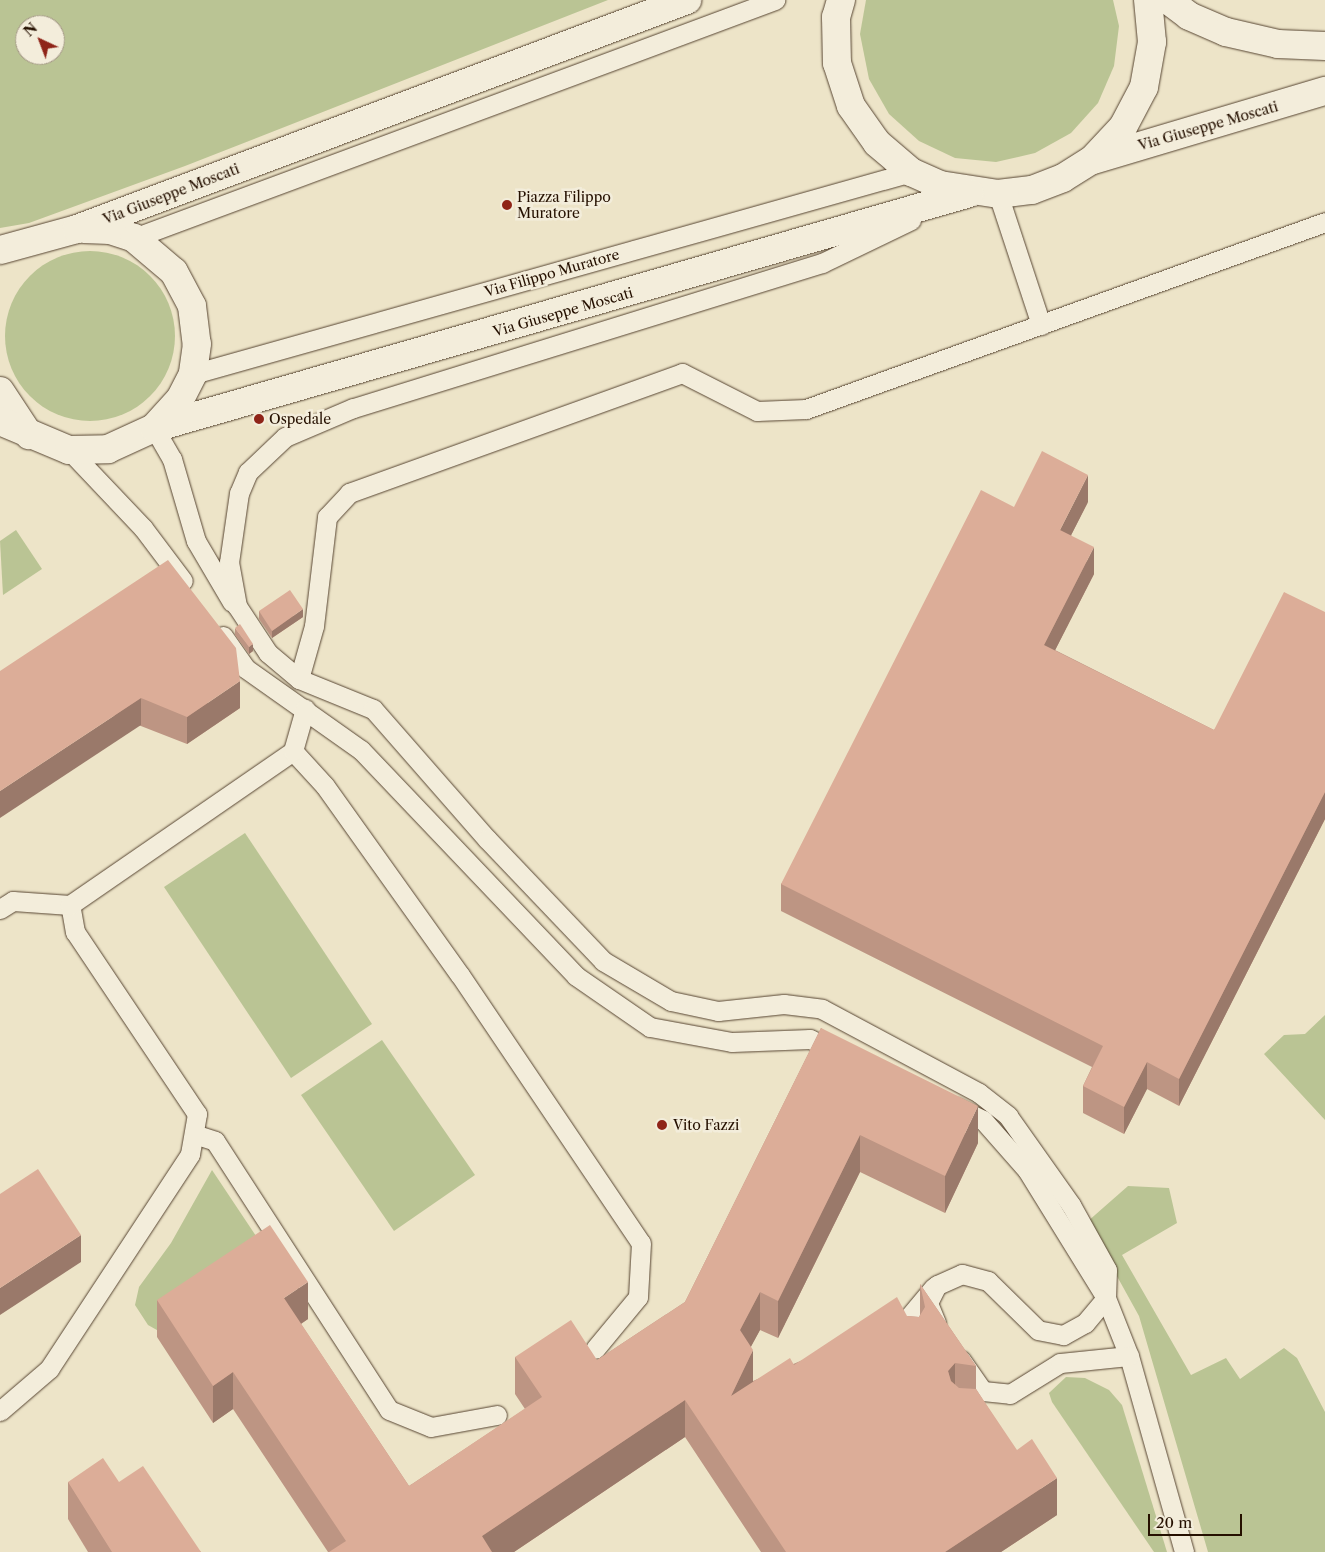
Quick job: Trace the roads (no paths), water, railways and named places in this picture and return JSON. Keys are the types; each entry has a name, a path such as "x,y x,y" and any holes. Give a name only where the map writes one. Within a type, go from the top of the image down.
{"street":[{"name":"Via Giuseppe Moscati","path":"0,270 13,248 77,229 687,0"},
{"name":"Via Giuseppe Moscati","path":"841,0 836,17 838,63 851,106 877,143 911,172 962,197"},
{"name":"Via Giuseppe Moscati","path":"1092,160 1123,127 1144,87 1152,42 1148,0"},
{"path":"1168,0 1189,16 1226,32 1278,44 1325,46"},
{"name":"Via Giuseppe Moscati","path":"0,421 28,435 69,450 108,449 154,428 962,197 998,194 1040,187 1092,160 1325,91"},
{"name":"Via Giuseppe Moscati","path":"77,229 110,230 134,238 174,272 192,306 197,344 193,374 180,399 154,428"},
{"path":"0,391 28,435"}],"lane":[{"path":"134,238 775,0"},
{"name":"Via Filippo Muratore","path":"193,374 911,172"},
{"path":"998,194 1041,325"},
{"path":"245,623 236,606 229,562 239,493 248,472 285,437 353,408 822,263 962,197"},
{"path":"299,678 314,626 327,517 349,493 682,373 757,412 806,409 1325,222"},
{"path":"154,428 172,459 196,541 245,623 268,654 299,678 373,709 487,839 603,961 670,1001 718,1011 784,1004 822,1009 979,1093 1008,1116 1071,1206 1107,1270 1106,1298 1085,1323 1063,1335 1038,1330 988,1281 962,1274 937,1285 922,1297 908,1318 907,1329 914,1344"},
{"path":"69,450 143,528 195,597"},
{"path":"212,620 246,668 361,750 576,976 650,1027 732,1042 810,1039 853,1059"},
{"path":"0,909 13,901 70,905 293,752 305,709"},
{"path":"293,752 325,786 460,975 641,1243 638,1296 595,1349"},
{"path":"0,1411 49,1369 190,1154 198,1114 75,932 70,905"},
{"path":"940,1100 983,1120 1027,1170 1106,1298 1129,1356 1184,1552"},
{"path":"194,1134 215,1140 389,1410 430,1426 497,1416"},
{"path":"937,1285 928,1302 938,1327 983,1391 1010,1394"},
{"path":"987,1410 1060,1362 1129,1356"}],"place":[{"name":"Piazza Filippo Muratore","path":"507,205"},
{"name":"Ospedale","path":"259,419"},
{"name":"Vito Fazzi","path":"662,1125"}]}
